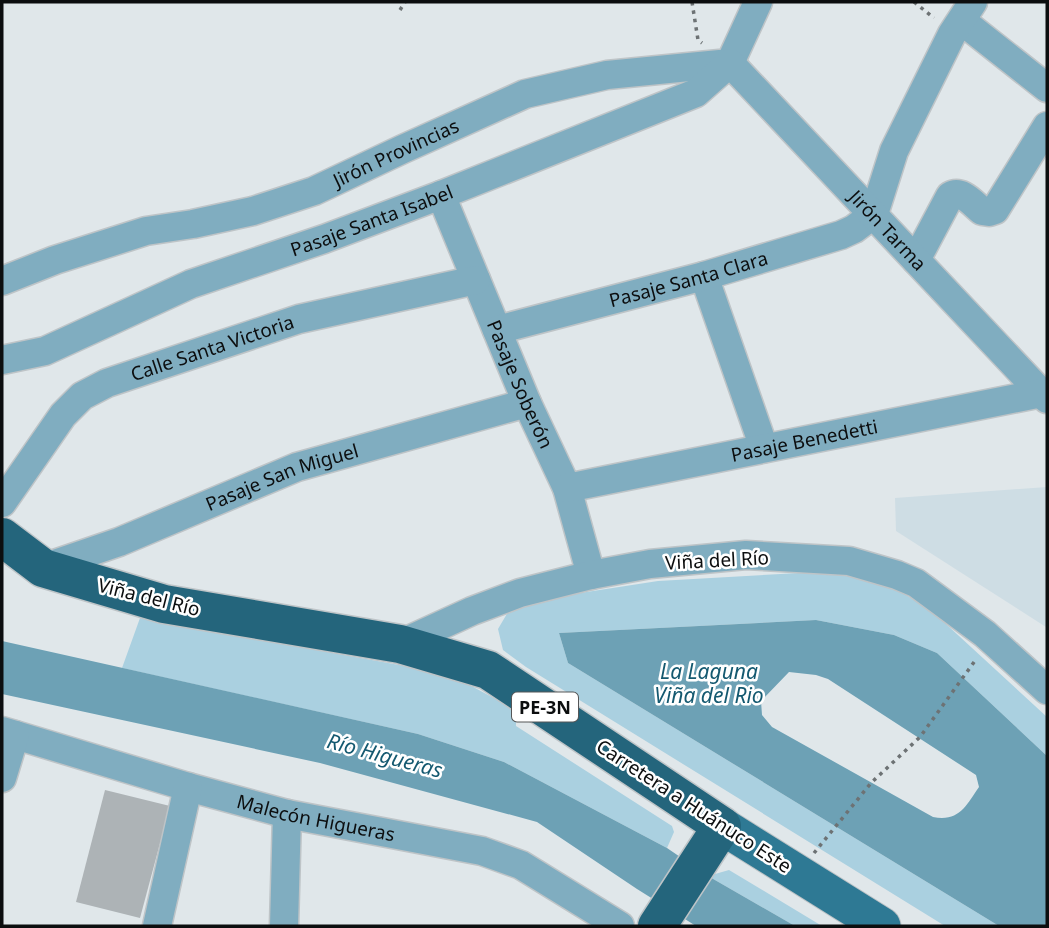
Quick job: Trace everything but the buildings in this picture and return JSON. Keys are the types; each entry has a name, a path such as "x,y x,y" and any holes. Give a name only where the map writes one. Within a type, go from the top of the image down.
{"highway":[{"name":"Viña del Río","path":"16,551 164,604 348,636"},
{"name":"Carretera a Huánuco Este","path":"348,636 400,644 488,670 722,826"},
{"path":"657,926 722,826"}],"main road":[{"name":"Carretera a Huánuco Este","path":"722,826 882,926"}],"street":[{"path":"730,63 758,2"},
{"path":"874,214 894,151 952,34 967,11 1047,88"},
{"name":"Pasaje Santa Isabel","path":"2,360 45,351 191,284 324,239 441,195 696,93 730,63"},
{"name":"Jirón Tarma","path":"730,63 1045,396"},
{"name":"Jirón Provincias","path":"2,281 55,260 146,231 193,225 253,211 314,191 525,94 607,75 730,63"},
{"path":"916,260 950,196 960,194 985,213 995,210 1047,126"},
{"name":"Pasaje Soberón","path":"441,195 527,403 567,488 591,575"},
{"name":"Pasaje Santa Clara","path":"497,330 704,276 841,235 874,214"},
{"path":"704,276 764,448"},
{"name":"Calle Santa Victoria","path":"2,503 64,415 82,396 107,383 299,319 476,280"},
{"name":"Pasaje Benedetti","path":"567,488 1045,396"},
{"name":"Pasaje San Miguel","path":"16,551 119,542 298,467 527,403"},
{"name":"Viña del Río","path":"400,644 472,611 520,593 591,575 650,564 746,555 849,561 897,575 916,583 1043,678"},
{"path":"2,778 9,733"},
{"name":"Malecón Higueras","path":"9,733 287,814 481,851 521,865 620,926"},
{"path":"157,926 188,787"},
{"path":"284,926 287,814"}],"path":[{"path":"400,10 405,2"},
{"path":"692,2 698,40 730,63"},
{"path":"798,873 871,783 920,737 990,639"}],"shaded area":[{"path":"1047,487 1046,627 896,531 895,498"},
{"path":"844,573 889,584 934,613 1047,717 1047,756 937,653 894,635 816,620 559,633 568,663 999,926 945,926 526,667 503,650 498,629 508,612 528,601 658,581"},
{"path":"140,618 449,674 516,710 516,726 672,826 674,832 667,848 504,762 418,734 122,668"},
{"path":"729,870 822,926 795,926 708,876"}],"water":[{"name":"La Laguna Viña del Rio","path":"816,620 894,635 937,653 1047,756 1047,926 999,926 568,663 559,633","holes":["789,672 828,679 976,775 979,787 966,806 956,815 933,817 772,727 762,715 761,701"]},
{"name":"Río Higueras","path":"2,641 418,734 504,762 667,848 708,876 795,926 696,926 537,822 320,763 2,694"}]}
